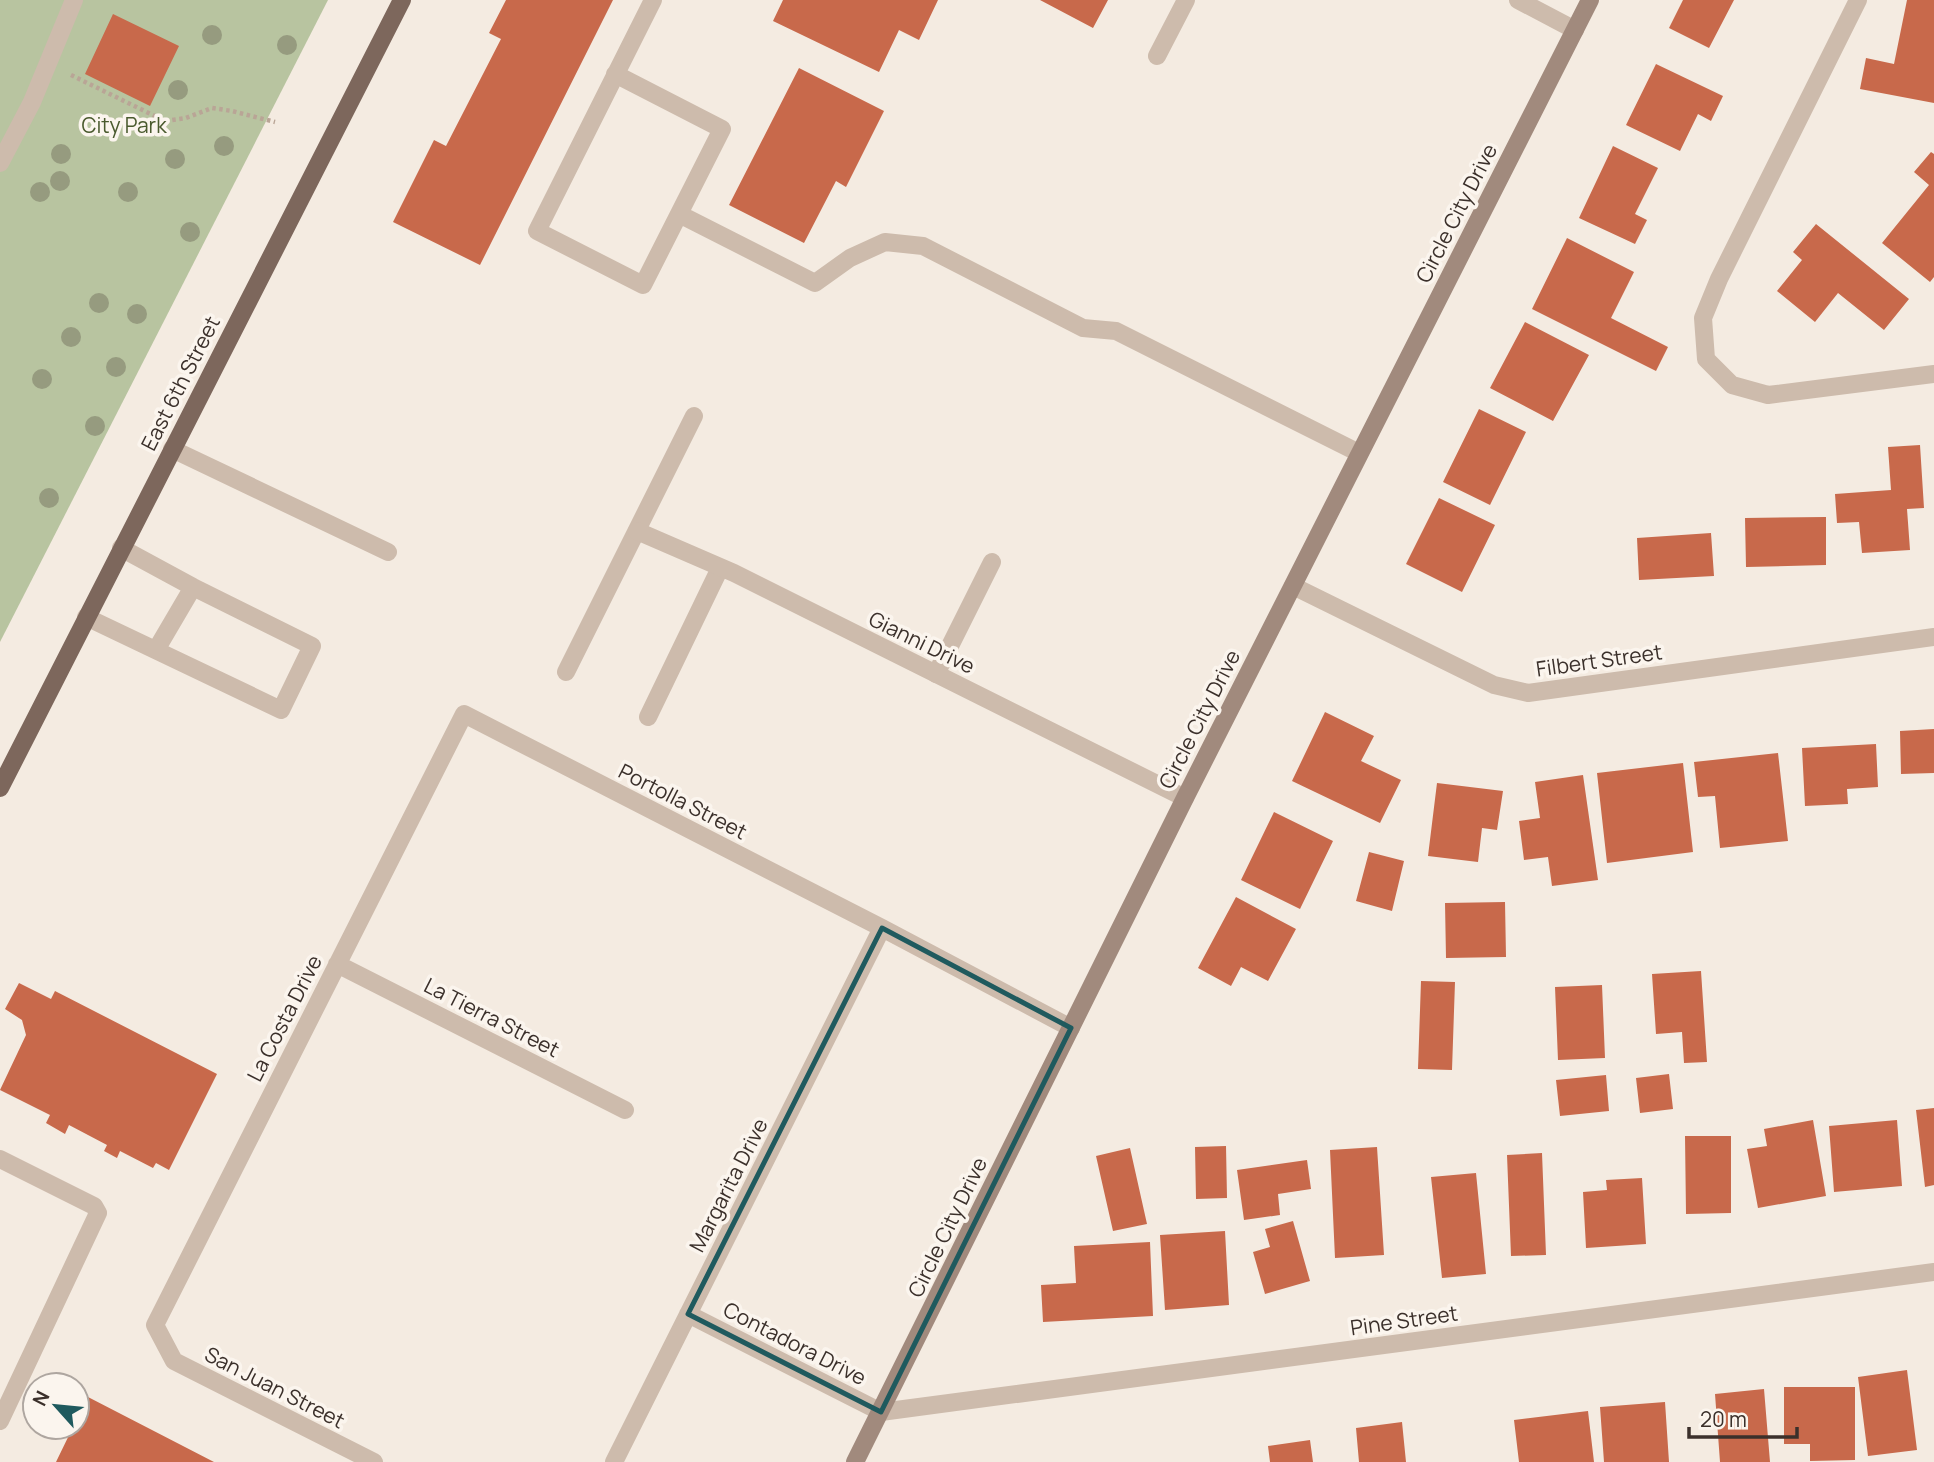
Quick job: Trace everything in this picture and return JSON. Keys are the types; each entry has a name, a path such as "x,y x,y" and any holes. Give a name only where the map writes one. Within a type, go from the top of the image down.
{"main road":[{"name":"East 6th Street","path":"2,779 402,0"}],"street":[{"path":"0,163 32,102 74,0"},
{"path":"615,74 722,129 643,285 537,231 615,74 653,0"},
{"path":"1157,56 1186,0"},
{"path":"1518,0 1576,30"},
{"name":"Circle City Drive","path":"855,1462 1185,798 1590,0"},
{"path":"1858,0 1719,279 1703,318 1706,359 1732,385 1768,395 1934,374"},
{"path":"679,214 815,283 849,258 885,242 923,246 1083,328 1116,331 1359,453"},
{"path":"566,672 694,416"},
{"path":"172,449 388,552"},
{"name":"Gianni Drive","path":"637,531 720,568 1185,798"},
{"path":"86,617 281,710 312,646 121,548"},
{"path":"936,674 992,562"},
{"path":"648,717 720,568"},
{"name":"Filbert Street","path":"1293,586 1494,685 1528,693 1934,637"},
{"path":"156,650 193,587"},
{"name":"Portolla Street","path":"464,714 1071,1028"},
{"name":"La Costa Drive","path":"165,1343 155,1325 464,714"},
{"name":"Margarita Drive","path":"614,1462 882,928"},
{"name":"La Tierra Street","path":"338,964 625,1110"},
{"path":"0,1159 94,1206 98,1213 0,1421"},
{"name":"Pine Street","path":"881,1412 1934,1272"},
{"name":"Contadora Drive","path":"688,1314 881,1412"},
{"name":"San Juan Street","path":"165,1343 174,1360 373,1462"}],"path":[{"path":"48,64 165,121 186,118 212,108 275,122"}],"highlighted area":[{"path":"882,928 1071,1028 881,1412 688,1314"}],"green space":[{"name":"City Park","path":"0,0 328,0 0,642"}],"building":[{"path":"506,0 613,0 480,265 393,222 434,140 446,146 501,39 489,33"},
{"path":"783,0 938,0 919,40 899,30 879,72 773,21"},
{"path":"1040,0 1108,0 1093,28"},
{"path":"1683,0 1734,0 1709,48 1669,28"},
{"path":"1907,0 1934,0 1934,103 1860,89 1866,58 1894,64"},
{"path":"113,14 179,46 150,106 85,74"},
{"path":"1656,64 1723,96 1711,121 1698,114 1680,151 1626,125"},
{"path":"799,68 884,111 846,187 836,181 804,243 729,205"},
{"path":"1613,146 1658,168 1635,214 1647,220 1635,244 1579,218"},
{"path":"1931,152 1934,154 1934,277 1930,282 1882,243 1929,185 1914,172"},
{"path":"1816,224 1909,299 1884,330 1838,293 1815,322 1777,291 1802,260 1793,252"},
{"path":"1567,238 1634,272 1611,318 1668,347 1656,371 1532,309"},
{"path":"1525,322 1589,355 1553,421 1490,388"},
{"path":"1479,409 1526,432 1490,505 1443,482"},
{"path":"1920,445 1924,508 1907,509 1910,550 1862,553 1859,522 1837,523 1835,494 1891,490 1888,447"},
{"path":"1439,498 1495,525 1462,592 1406,564"},
{"path":"1826,517 1826,565 1746,567 1745,518"},
{"path":"1711,533 1714,576 1639,580 1637,538"},
{"path":"1325,712 1374,736 1361,761 1401,780 1380,823 1292,781"},
{"path":"1934,729 1934,773 1901,774 1900,731"},
{"path":"1876,744 1878,787 1847,789 1848,804 1805,806 1802,748"},
{"path":"1778,753 1788,841 1720,848 1715,796 1698,797 1694,762"},
{"path":"1683,763 1693,852 1607,863 1597,773"},
{"path":"1583,775 1598,880 1552,886 1548,857 1524,860 1519,821 1540,818 1535,782"},
{"path":"1437,783 1503,791 1497,830 1482,828 1478,862 1428,856"},
{"path":"1274,812 1333,841 1300,909 1241,880"},
{"path":"1369,852 1404,861 1392,911 1356,901"},
{"path":"1236,897 1296,929 1268,981 1241,967 1231,986 1198,968"},
{"path":"1505,902 1506,957 1446,958 1445,903"},
{"path":"1701,971 1707,1062 1684,1063 1682,1032 1656,1034 1652,974"},
{"path":"1421,981 1455,982 1452,1070 1418,1069"},
{"path":"19,983 51,999 55,991 217,1074 169,1170 156,1163 153,1168 120,1151 117,1158 104,1151 107,1145 69,1125 65,1134 46,1123 50,1115 0,1090 26,1035 22,1020 5,1009"},
{"path":"1602,985 1605,1058 1558,1060 1555,987"},
{"path":"1669,1074 1673,1109 1640,1113 1636,1078"},
{"path":"1606,1075 1609,1111 1560,1116 1556,1080"},
{"path":"1934,1108 1934,1185 1925,1187 1916,1110"},
{"path":"1813,1120 1826,1196 1758,1208 1747,1149 1767,1146 1764,1129"},
{"path":"1897,1120 1902,1186 1834,1192 1829,1126"},
{"path":"1685,1136 1731,1136 1731,1213 1686,1214"},
{"path":"1226,1146 1227,1198 1196,1199 1195,1147"},
{"path":"1377,1147 1384,1255 1335,1258 1330,1150"},
{"path":"1130,1148 1147,1224 1113,1231 1096,1156"},
{"path":"1542,1153 1546,1255 1511,1256 1507,1155"},
{"path":"1307,1160 1311,1189 1278,1194 1280,1215 1244,1220 1237,1170"},
{"path":"1476,1173 1486,1274 1442,1278 1431,1177"},
{"path":"1642,1178 1646,1244 1586,1248 1583,1192 1607,1190 1606,1180"},
{"path":"1293,1221 1310,1281 1265,1294 1253,1252 1270,1247 1265,1229"},
{"path":"1225,1231 1229,1305 1165,1310 1160,1235"},
{"path":"1150,1242 1153,1316 1043,1322 1041,1285 1076,1283 1074,1246"},
{"path":"1907,1370 1917,1450 1868,1456 1858,1377"},
{"path":"1784,1387 1855,1387 1855,1460 1810,1461 1810,1444 1784,1444"},
{"path":"1764,1389 1770,1462 1720,1462 1715,1394"},
{"path":"91,1399 214,1462 56,1462 66,1441 91,1441"},
{"path":"1665,1402 1669,1462 1604,1462 1600,1407"},
{"path":"1588,1411 1594,1462 1519,1462 1514,1420"},
{"path":"1402,1422 1406,1462 1359,1462 1356,1428"},
{"path":"1310,1440 1313,1462 1270,1462 1268,1446"}]}
